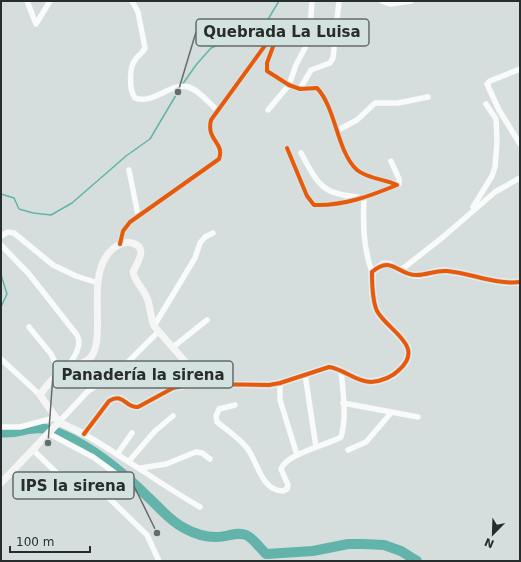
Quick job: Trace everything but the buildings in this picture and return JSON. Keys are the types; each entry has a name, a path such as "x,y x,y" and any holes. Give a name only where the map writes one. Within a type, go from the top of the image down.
{"street":[{"path":"27,1 32,10 34,23 38,24 50,1"},
{"path":"132,1 138,12 145,48 143,52 134,60 130,86 135,98 140,100 173,89 188,87 196,91 217,110"},
{"path":"268,110 289,85 294,69 307,44 312,1"},
{"path":"300,89 310,70 330,63 333,58 339,1"},
{"path":"382,1 390,4 411,1"},
{"path":"310,27 337,29"},
{"path":"310,27 335,44"},
{"path":"120,244 123,231 138,215 155,205 184,182 201,173 219,159 220,149 210,133 209,127 211,120 269,40 272,39 274,44 267,63 267,71 289,85 300,89 314,87 319,90 338,130 347,157 358,170 397,185"},
{"path":"520,69 490,81 487,84 499,110 520,144"},
{"path":"338,130 357,120 375,103 398,103 428,97"},
{"path":"471,211 492,176 495,167 497,142 496,119 486,104"},
{"path":"287,148 307,196 314,204 329,205 364,198 399,184 399,179 391,161"},
{"path":"301,153 315,179 330,192 342,196 364,198"},
{"path":"129,170 138,215"},
{"path":"401,270 443,237 471,211 495,192 520,178"},
{"path":"84,434 109,401 115,398 120,398 131,406 138,407 173,388 192,384 268,385 280,383 328,366 341,370 360,380 372,382 394,375 408,358 409,351 407,344 384,322 376,310 372,284 372,272 364,242 364,198"},
{"path":"1,236 8,232 14,232 53,265 76,276 98,283"},
{"path":"1,483 48,434 56,422 87,392 120,370 156,329 195,258 200,243 205,237 213,233"},
{"path":"40,395 48,382 60,372 85,362 92,356 96,347 98,283 107,255 120,244 127,242 134,243 140,248 142,255 133,272 134,279 148,299 150,316 156,329 196,374 212,384"},
{"path":"1,245 29,274 76,335 78,339 78,348 67,368"},
{"path":"372,272 383,264 389,264 417,276 436,271 448,271 494,281 520,282"},
{"path":"173,347 207,320"},
{"path":"29,328 51,354 60,372"},
{"path":"1,359 40,395 56,422"},
{"path":"235,405 219,409 216,416 217,422 247,448 263,480 268,485 279,491 287,489 288,485 281,469 282,464 297,455 341,437 343,431 343,403 341,370"},
{"path":"305,374 316,447"},
{"path":"280,383 280,400 297,455"},
{"path":"343,403 418,417"},
{"path":"348,450 366,442 392,413"},
{"path":"129,461 154,431 173,416"},
{"path":"1,427 20,427 56,422 84,434 118,453 141,468 162,485 200,507"},
{"path":"118,453 132,433"},
{"path":"48,434 93,457 115,473"},
{"path":"33,450 61,477 90,484 112,500 147,535 159,561"},
{"path":"141,468 166,464 196,452 202,454 210,460"}],"waterway":[{"path":"182,85 196,65 211,48 246,33 267,21 279,1"},
{"path":"1,194 14,198 19,209 33,213 51,215 72,203 126,156 150,139 179,90"},
{"path":"1,275 7,294 1,307"},
{"path":"1,432 7,433 40,428 59,433 73,440 115,467 165,514 179,525 200,534 216,537 235,534 246,535 249,536 266,554 313,551 348,544 384,545 401,551 417,561"}],"cycle path":[{"path":"120,244 123,231 130,222 219,159 220,149 211,133 211,120 269,40 272,39 274,44 267,63 267,71 289,85 300,89 317,88 333,118 350,162 361,173 397,185 346,202 314,205 307,196 287,148"},
{"path":"84,434 109,401 118,398 134,407 138,407 173,388 192,384 269,385 280,383 329,367 340,370 360,380 371,382 390,377 399,370 406,361 408,353 407,346 402,339 382,318 375,307 372,272 379,267 390,265 410,274 417,275 447,271 501,282 520,282"}],"place":[{"name":"Quebrada La Luisa","path":"178,92"},
{"name":"Panadería la sirena","path":"48,443"},
{"name":"IPS la sirena","path":"157,533"}]}
